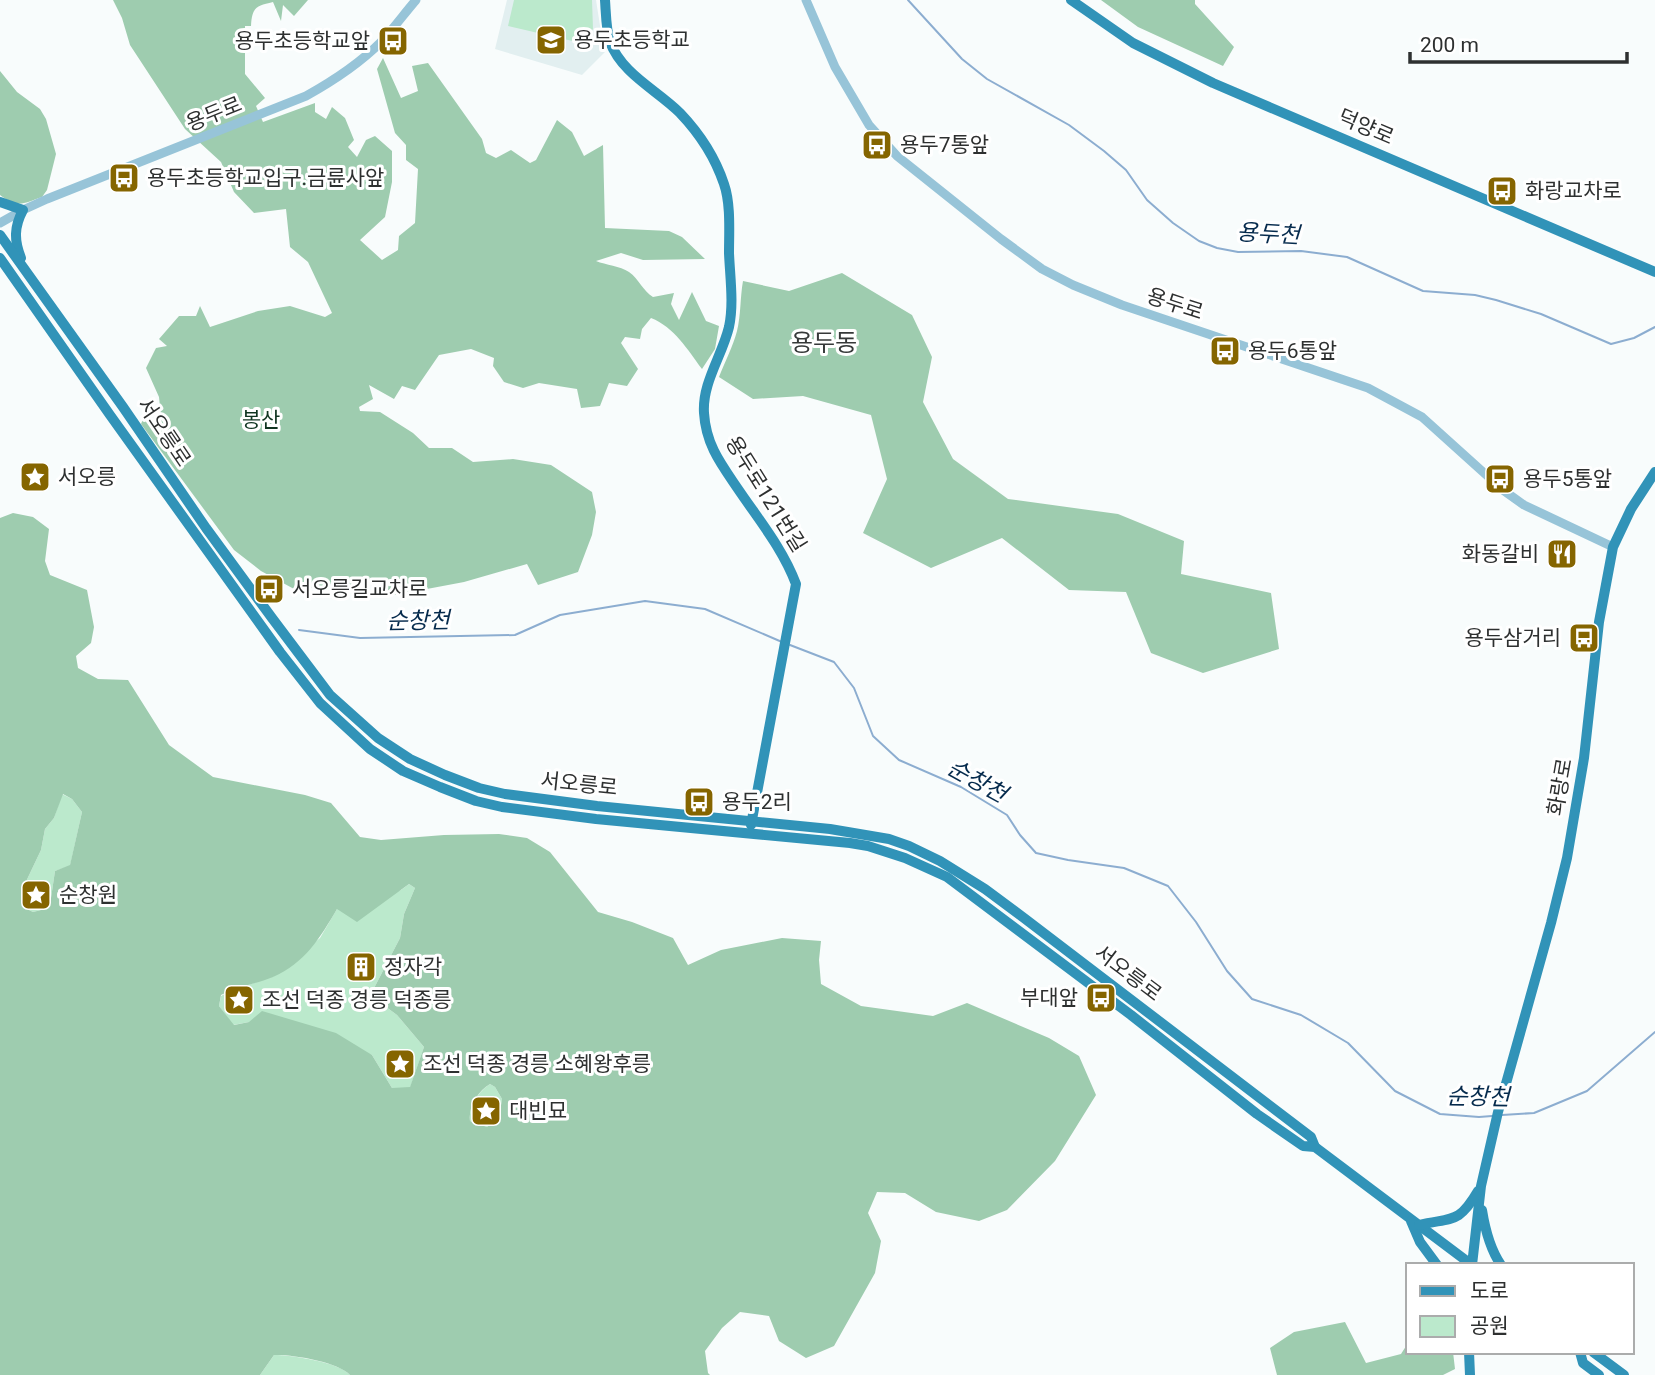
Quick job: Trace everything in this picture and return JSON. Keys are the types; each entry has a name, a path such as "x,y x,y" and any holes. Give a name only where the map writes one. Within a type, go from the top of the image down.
{"main road":[{"name":"용두로121번길","path":"605,0 610,41 622,65 679,112 700,136 716,161 726,188 731,300 729,326 707,387 704,410 706,432 715,456 777,546 796,584 751,820"},
{"name":"덕양로","path":"1071,0 1133,43 1213,83 1655,272"},
{"path":"0,202 23,209 15,234 25,269"},
{"name":"서오릉로","path":"0,234 272,618 330,695 378,738 410,759 445,775 479,788 505,794 870,835 928,853 985,889 1311,1137 1315,1147 1469,1263"},
{"name":"서오릉로","path":"0,258 280,652 320,704 370,749 403,771 440,788 502,807 547,814 826,840 869,846 905,858 947,877 1131,1014 1258,1114 1303,1146 1315,1147"},
{"name":"화랑로","path":"1472,1263 1481,1186 1497,1117 1567,858 1584,758 1599,622 1613,547 1631,509 1655,472"},
{"path":"750,833 751,820"},
{"path":"1436,1263 1420,1241 1414,1222 1448,1220 1460,1215 1481,1186"},
{"path":"1481,1186 1486,1231 1500,1263"},
{"path":"1469,1354 1470,1375"},
{"path":"1581,1354 1583,1363 1599,1375"},
{"path":"1596,1354 1624,1375"}],"street":[{"name":"용두로","path":"0,223 23,209 306,96 338,78 365,56 382,41 416,0"},
{"name":"용두로","path":"806,0 835,67 869,125 897,156 1042,269 1122,305 1368,388 1422,418 1524,505 1613,547"}],"shaded area":[{"name":"용두초등학교","path":"507,0 596,0 607,50 582,75 495,49"}],"green space":[{"name":"봉산","path":"113,0 308,0 294,16 283,5 281,21 273,2 256,8 251,26 245,26 245,74 265,98 256,106 263,122 315,103 315,112 326,119 332,107 345,118 354,140 348,147 357,157 366,140 375,136 392,151 392,182 385,217 360,240 382,260 398,250 399,236 415,223 418,169 406,160 406,145 395,133 377,69 383,58 401,98 418,91 412,66 428,63 482,139 486,153 496,158 511,150 530,163 536,160 557,120 572,132 584,156 603,145 605,228 669,231 682,237 705,259 643,260 621,253 596,261 629,272 653,297 674,293 671,304 679,320 692,292 706,321 719,326 715,349 702,369 674,333 651,318 642,329 640,339 625,337 621,343 638,369 627,386 609,383 600,406 581,408 577,389 539,383 523,388 504,382 493,366 494,358 471,349 439,355 415,390 402,386 394,399 369,385 373,399 359,407 360,411 380,412 413,433 429,448 452,448 473,462 513,459 551,465 592,492 596,512 592,535 578,572 538,585 527,564 464,582 395,595 370,582 362,591 337,583 294,589 261,571 234,550 141,424 143,419 162,426 159,397 146,368 156,348 167,346 159,339 179,316 196,316 200,306 210,327 258,311 290,306 325,317 332,313 308,262 290,247 286,209 254,213 234,192 221,162 185,129 130,45"},
{"path":"514,0 592,0 593,29 581,43 508,26"},
{"path":"1101,0 1195,0 1195,4 1234,47 1223,66 1138,27"},
{"path":"0,71 17,92 40,109 46,119 56,154 47,190 42,197 25,203 11,202 0,195"},
{"path":"842,273 912,315 932,357 923,402 953,459 1008,499 1118,514 1184,541 1181,574 1271,593 1279,649 1203,673 1151,653 1126,592 1069,590 1002,538 931,568 863,533 887,479 871,415 803,396 753,399 719,377 737,331 743,281 789,291"},
{"path":"13,513 33,517 49,529 45,561 50,575 87,590 94,627 91,643 76,656 78,668 98,679 128,680 169,745 213,777 305,795 331,803 360,837 381,840 499,834 527,838 550,852 598,912 673,938 688,965 721,950 782,938 821,941 821,984 861,1006 933,1016 967,1003 1049,1038 1079,1056 1096,1095 1055,1161 1007,1210 979,1221 936,1212 905,1193 877,1192 868,1213 881,1241 875,1273 834,1346 806,1358 779,1341 769,1316 740,1312 722,1328 705,1351 710,1375 350,1375 326,1363 303,1357 274,1355 260,1375 0,1375 0,518","holes":["63,794 72,799 82,812 70,865 55,871 51,898 45,909 33,912 27,909 22,890 41,850 45,829 54,818","409,884 415,888 404,914 400,938 372,992 374,998 397,1015 424,1047 410,1087 392,1088 372,1055 336,1033 262,1011 249,1022 234,1025 219,1006 221,995 273,977 294,965 318,940 337,909 357,922","490,1084 495,1087 502,1099 499,1118 487,1127 470,1121 475,1100"]},
{"path":"62,794 72,799 82,812 70,866 55,871 51,898 45,909 33,912 27,909 22,890 41,850 45,829 54,818"},
{"path":"409,884 415,888 404,914 400,938 372,992 374,998 397,1015 424,1047 410,1088 392,1088 372,1055 249,1022 233,1025 219,1006 221,996 230,991 274,976 320,938 337,909 401,890"},
{"path":"490,1084 502,1099 499,1119 487,1127 470,1121 470,1116 475,1100"},
{"path":"1345,1322 1366,1363 1401,1354 1406,1346 1406,1354 1453,1354 1455,1369 1443,1375 1277,1375 1270,1348 1294,1332"},
{"path":"274,1355 326,1363 350,1375 260,1375"}],"waterway":[{"name":"용두천","path":"908,0 962,59 987,79 1069,125 1104,151 1126,170 1147,200 1199,241 1238,252 1301,251 1347,257 1423,291 1475,295 1496,300 1541,314 1611,344 1634,338 1655,327"},
{"name":"순창천","path":"299,630 360,638 515,635 560,615 645,601 705,609 782,642"},
{"name":"순창천","path":"790,645 834,662 854,688 873,736 899,760 961,787 1007,815 1036,853 1124,868 1168,886 1196,922 1227,971 1252,999 1301,1015 1348,1043 1395,1091 1440,1114 1492,1116"},
{"name":"순창천","path":"1502,1115 1534,1113 1587,1091 1655,1032"}],"place":[{"name":"용두초등학교","path":"551,40"},
{"name":"용두초등학교앞","path":"393,41"},
{"name":"용두7통앞","path":"877,145"},
{"name":"용두초등학교입구.금륜사앞","path":"124,178"},
{"name":"화랑교차로","path":"1502,191"},
{"name":"용두6통앞","path":"1225,351"},
{"name":"서오릉","path":"35,477"},
{"name":"용두5통앞","path":"1500,479"},
{"name":"화동갈비","path":"1562,554"},
{"name":"서오릉길교차로","path":"269,589"},
{"name":"용두삼거리","path":"1584,638"},
{"name":"용두2리","path":"699,802"},
{"name":"순창원","path":"36,895"},
{"name":"정자각","path":"361,967"},
{"name":"부대앞","path":"1101,998"},
{"name":"조선 덕종 경릉 덕종릉","path":"239,1000"},
{"name":"조선 덕종 경릉 소혜왕후릉","path":"400,1064"},
{"name":"대빈묘","path":"486,1111"}],"district":[{"name":"용두동","path":"824,343"}]}
